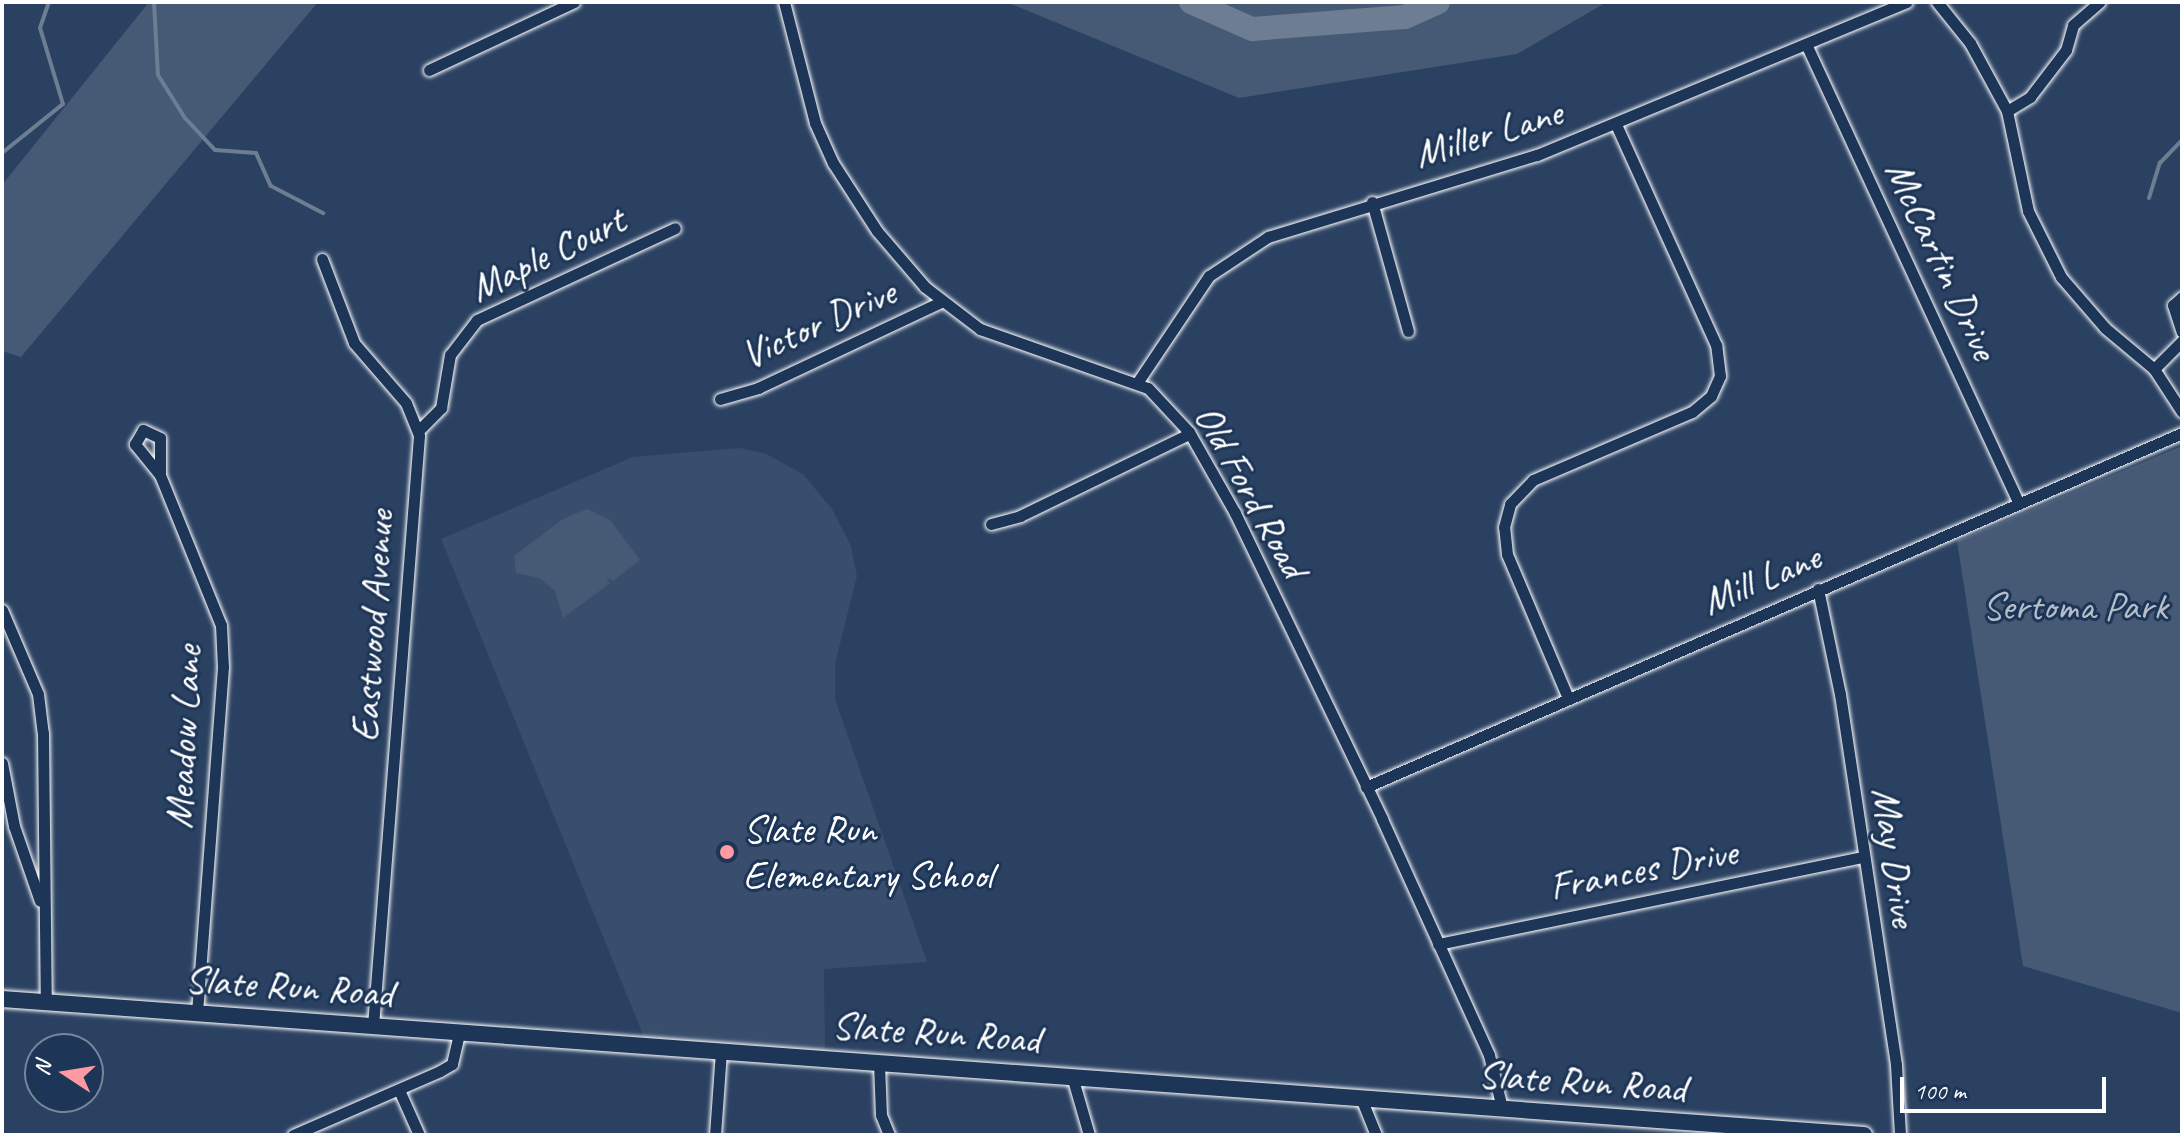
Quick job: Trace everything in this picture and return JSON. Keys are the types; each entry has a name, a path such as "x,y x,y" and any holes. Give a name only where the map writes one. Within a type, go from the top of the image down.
{"street":[{"path":"429,70 574,2"},
{"name":"Old Ford Road","path":"784,2 815,123 835,168 877,231 941,302 1001,338 1137,383 1162,401 1189,434 1235,513 1366,787 1489,1055 1502,1108"},
{"name":"Miller Lane","path":"1137,383 1219,266 1268,237 1372,202 1537,155 1616,125 1907,2"},
{"path":"1937,2 1970,43 2007,111 2028,211 2061,277 2085,308 2154,369 2182,412"},
{"path":"2007,111 2030,97 2066,50 2073,25 2099,2"},
{"name":"McCartin Drive","path":"1806,44 2019,504"},
{"path":"1568,698 1507,554 1504,527 1510,504 1533,480 1692,412 1711,396 1720,376 1716,345 1616,125"},
{"path":"1372,202 1408,331"},
{"name":"Maple Court","path":"418,431 441,408 450,355 477,320 675,228"},
{"path":"322,259 354,343 406,403 418,431"},
{"path":"2182,297 2173,305 2182,332"},
{"name":"Victor Drive","path":"720,399 758,388 941,302"},
{"path":"2154,369 2182,341"},
{"name":"Eastwood Avenue","path":"373,1026 418,431"},
{"name":"Mill Lane","path":"1366,787 2182,433"},
{"path":"991,524 1020,516 1189,434"},
{"name":"Meadow Lane","path":"160,475 221,625 223,667 197,1014"},
{"name":"May Drive","path":"1818,589 1840,694 1861,857 1896,1065 1900,1135"},
{"path":"3,617 38,694 46,1002"},
{"path":"2,763 14,826 43,910"},
{"name":"Frances Drive","path":"1438,944 1861,857"},
{"name":"Slate Run Road","path":"2,999 1502,1108 1704,1130 1864,1135"},
{"path":"293,1135 452,1064 459,1033"},
{"path":"715,1135 721,1051"},
{"path":"879,1063 881,1115 889,1135"},
{"path":"1072,1076 1089,1135"},
{"path":"399,1090 419,1135"},
{"path":"1361,1098 1376,1135"}],"shaded area":[{"name":"Slate Run Elementary School","path":"741,448 766,454 803,474 832,509 851,546 857,576 835,664 835,699 927,962 824,969 825,1052 644,1037 441,539 633,457"}],"green space":[{"path":"149,2 318,2 21,357 2,351 2,185"},
{"path":"1006,2 1607,2 1517,54 1239,98"},
{"name":"Sertoma Park","path":"2182,446 2182,1013 2023,966 1957,541"},
{"path":"587,509 610,520 640,560 613,581 606,577 610,583 563,618 555,591 539,578 516,573 514,556 563,519"}],"waterway":[{"path":"2,153 63,104 40,28 49,2"},
{"path":"154,2 158,75 185,118 215,150 256,153 271,186 323,213"},
{"path":"1191,2 1252,29 1405,17 1438,2"},
{"path":"2182,108 2182,129"},
{"path":"2149,198 2160,163 2182,140"}],"place":[{"name":"Slate Run Elementary School","path":"727,852"}]}
